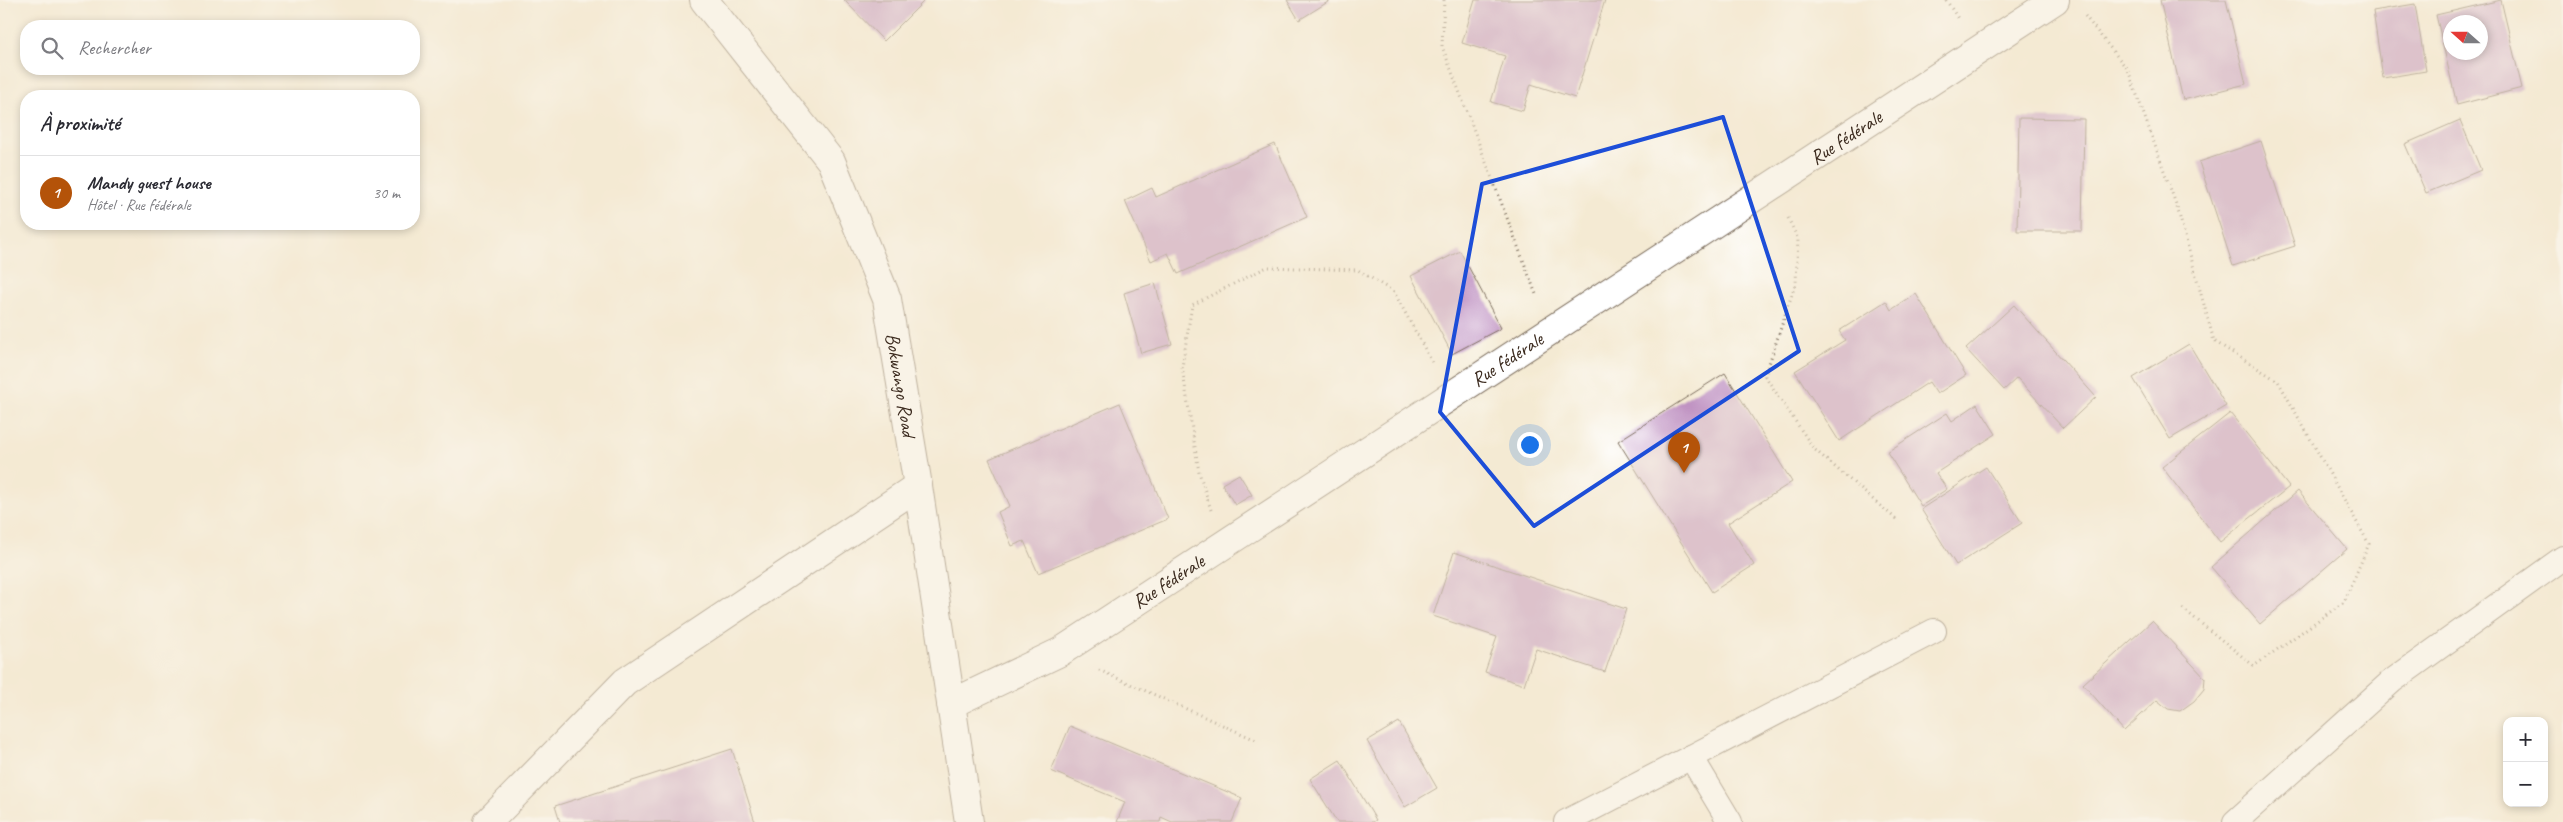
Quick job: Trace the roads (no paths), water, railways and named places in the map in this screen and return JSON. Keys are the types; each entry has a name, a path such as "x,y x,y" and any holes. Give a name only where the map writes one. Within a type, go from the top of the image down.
{"street":[{"name":"Bokwango Road","path":"704,0 831,161 887,299 918,486 969,822"},
{"name":"Rue fédérale","path":"951,704 1060,652 1773,184 2067,4"},
{"path":"488,822 625,682 918,486"}],"lane":[{"path":"2235,822 2392,681 2563,558"},
{"path":"1566,822 1934,631"},
{"path":"1691,757 1730,822"}],"place":[{"name":"Mandy guest house","path":"1684,473"}]}
